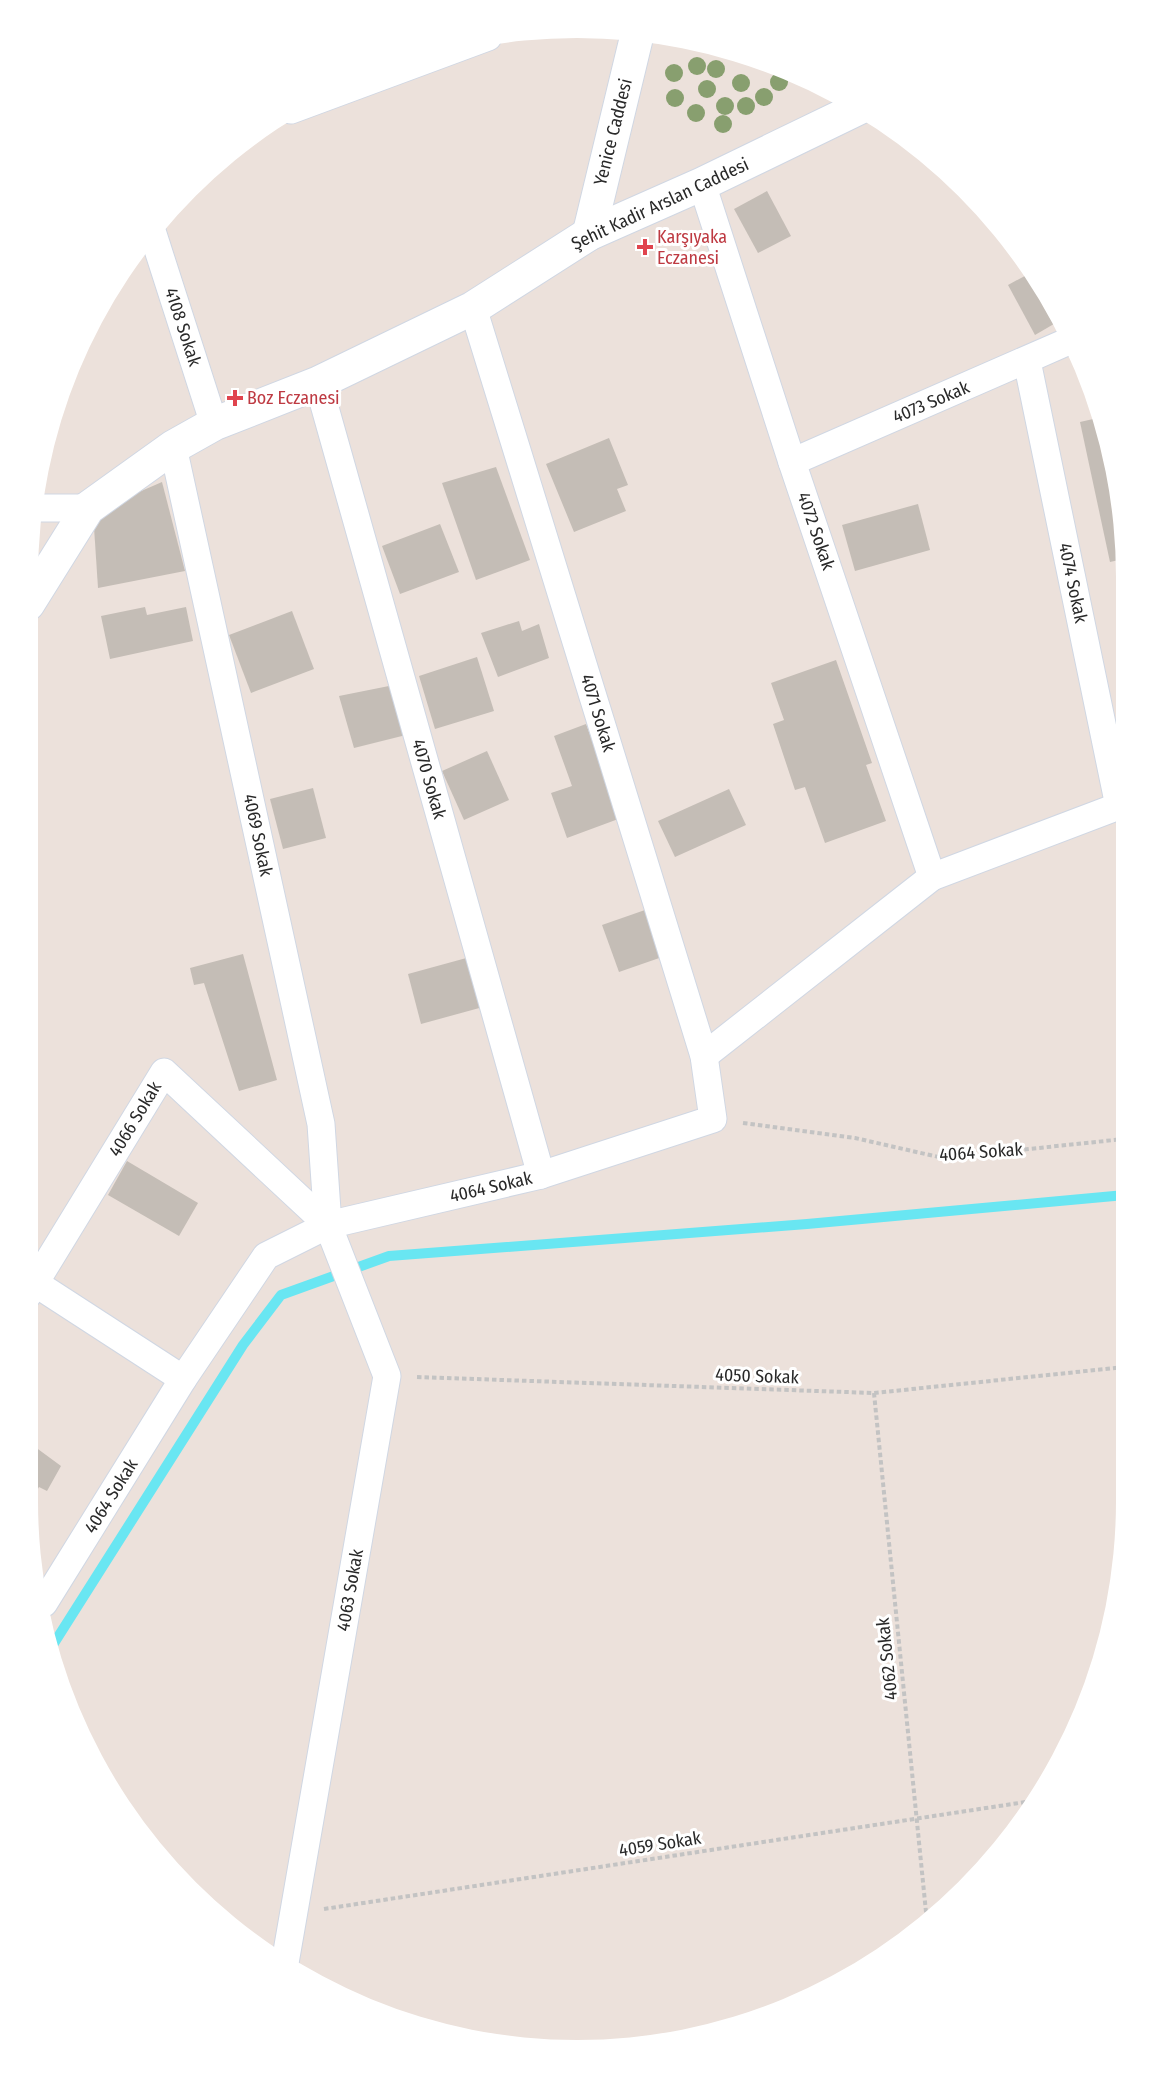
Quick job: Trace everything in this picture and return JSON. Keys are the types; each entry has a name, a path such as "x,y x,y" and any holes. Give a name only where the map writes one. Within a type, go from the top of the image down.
{"street":[{"name":"Yenice Caddesi","path":"589,234 636,41"},
{"path":"346,90 435,56"},
{"name":"Şehit Kadir Arslan Caddesi","path":"38,588 88,508 173,447 214,424 318,383 473,308 589,234 702,184 850,112"},
{"name":"4072 Sokak","path":"702,184 792,462 932,878"},
{"name":"4108 Sokak","path":"155,241 214,424"},
{"name":"4071 Sokak","path":"473,308 704,1056 713,1119"},
{"name":"4073 Sokak","path":"792,462 1063,344"},
{"name":"4074 Sokak","path":"1027,361 1116,784"},
{"name":"4070 Sokak","path":"318,383 541,1175"},
{"name":"4069 Sokak","path":"173,447 321,1124 328,1225"},
{"path":"42,508 88,508"},
{"path":"704,1056 932,878 1116,810"},
{"name":"4066 Sokak","path":"38,1279 164,1072 328,1225"},
{"name":"4064 Sokak","path":"47,1598 183,1379 266,1256 328,1225 541,1175 713,1119"},
{"path":"328,1225 387,1376"},
{"path":"38,1294 183,1379"},
{"name":"4063 Sokak","path":"286,1955 387,1376"}],"path":[{"name":"4064 Sokak","path":"713,1119 855,1138 943,1158 1116,1140"},
{"name":"4050 Sokak","path":"387,1376 874,1393 1116,1368"},
{"name":"4062 Sokak","path":"874,1393 926,1912"},
{"name":"4059 Sokak","path":"293,1914 1024,1802"}],"building":[{"path":"767,191 791,236 758,253 734,209"},
{"path":"1025,276 1053,324 1035,335 1008,285"},
{"path":"1093,419 1098,437 1112,507 1116,561 1110,562 1080,422"},
{"path":"609,438 628,485 617,489 626,511 574,532 546,464"},
{"path":"496,467 530,560 476,580 442,483"},
{"path":"162,482 185,571 98,588 93,512"},
{"path":"918,504 930,550 855,571 842,525"},
{"path":"440,524 459,572 400,594 382,546"},
{"path":"145,607 147,615 186,607 193,641 110,659 101,616"},
{"path":"292,611 314,669 251,693 229,635"},
{"path":"519,621 522,631 539,624 549,658 498,677 481,633"},
{"path":"477,657 494,711 435,729 419,676"},
{"path":"836,660 872,763 866,765 886,821 825,843 805,787 795,790 773,724 784,720 771,683"},
{"path":"394,685 406,735 354,748 339,696"},
{"path":"586,724 621,818 567,838 551,793 572,786 554,736"},
{"path":"487,751 509,800 464,820 442,771"},
{"path":"313,788 326,838 283,849 270,799"},
{"path":"729,789 746,825 675,857 658,821"},
{"path":"645,910 665,956 619,972 602,925"},
{"path":"243,954 277,1080 239,1091 204,983 194,985 190,968"},
{"path":"470,957 483,1007 421,1024 408,974"},
{"path":"127,1161 198,1203 179,1236 108,1195"},
{"path":"38,1449 61,1466 47,1491 39,1487 38,1489"}],"waterway":[{"path":"56,1640 243,1345 281,1295 389,1256 807,1224 1116,1196"}],"place":[{"name":"Karşıyaka Eczanesi","path":"645,247"},
{"name":"Boz Eczanesi","path":"235,398"}]}
